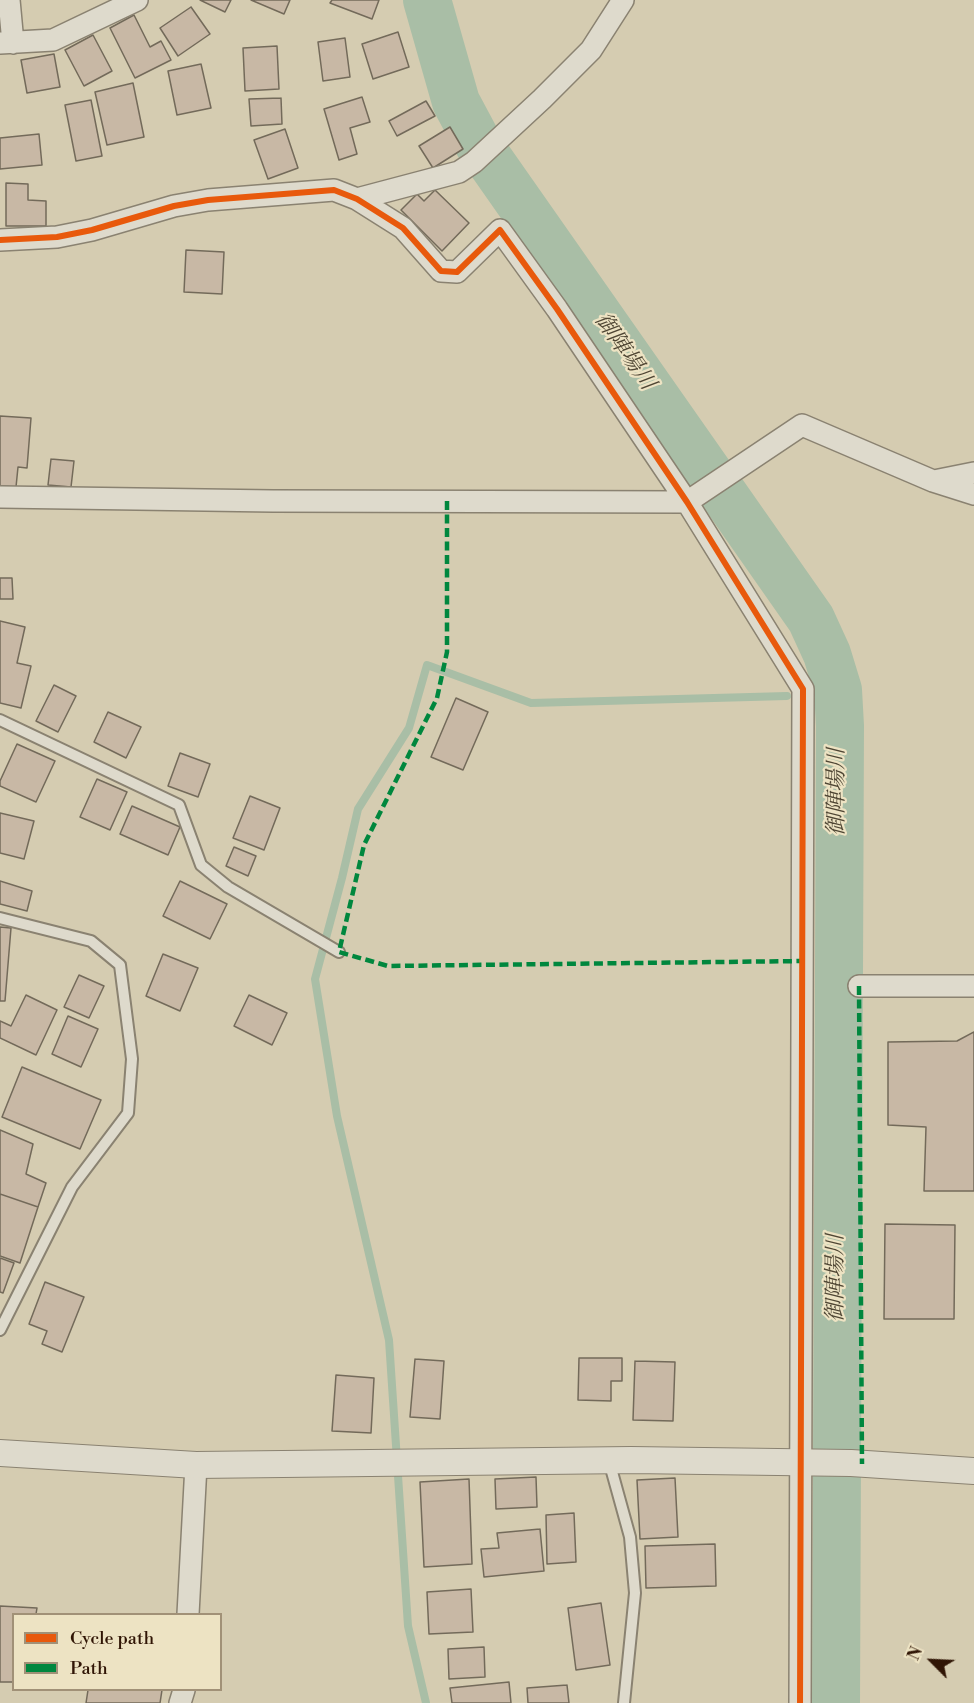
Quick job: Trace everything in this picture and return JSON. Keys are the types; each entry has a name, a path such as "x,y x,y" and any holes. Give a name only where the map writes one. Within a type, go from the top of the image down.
{"street":[{"path":"9,0 6,43 53,40 137,0"},
{"path":"357,199 459,172 474,162 591,50 623,0"},
{"path":"0,240 57,237 80,233 174,206 208,200 334,190 357,199 403,228 441,271 457,272 500,230 691,499 803,689 800,1703"},
{"path":"0,496 273,501 691,499 802,425 933,481 974,494"},
{"path":"933,481 974,473"},
{"path":"860,986 974,986"},
{"path":"0,1453 196,1465 609,1461 851,1463 974,1471"},
{"path":"188,1613 196,1465"}],"lane":[{"path":"0,720 179,805 201,865 228,886 339,952"},
{"path":"0,918 92,941 120,965 132,1059 128,1113 72,1186 0,1330"},
{"path":"609,1461 630,1537 635,1593 624,1703"}],"building":[{"path":"200,0 231,0 225,12"},
{"path":"251,0 290,0 284,14"},
{"path":"332,0 379,0 372,19 330,3"},
{"path":"191,7 210,34 178,56 160,28"},
{"path":"134,15 150,47 161,41 171,60 135,78 110,28"},
{"path":"398,32 409,67 373,79 362,44"},
{"path":"93,35 112,71 84,86 65,50"},
{"path":"345,38 350,77 323,81 318,42"},
{"path":"277,46 279,89 245,91 243,48"},
{"path":"54,54 60,87 27,93 21,60"},
{"path":"201,64 211,108 177,115 168,71"},
{"path":"133,83 144,137 107,145 95,92"},
{"path":"362,97 370,122 350,128 357,154 339,160 324,109"},
{"path":"281,98 282,124 251,126 249,99"},
{"path":"91,100 102,156 76,161 65,105"},
{"path":"426,101 435,116 397,136 389,121"},
{"path":"450,127 463,149 433,168 419,146"},
{"path":"285,129 298,168 268,179 254,140"},
{"path":"39,134 42,165 0,169 0,138"},
{"path":"6,183 28,184 28,200 46,201 46,226 6,226"},
{"path":"435,190 469,223 442,251 401,210 417,194 424,201"},
{"path":"186,250 224,252 222,294 184,292"},
{"path":"0,416 31,418 27,468 18,467 16,487 0,486"},
{"path":"51,459 74,461 71,487 48,485"},
{"path":"0,578 12,578 13,599 0,599"},
{"path":"0,621 25,627 17,663 31,666 21,708 0,703"},
{"path":"54,685 76,696 58,732 36,721"},
{"path":"456,698 488,712 463,770 431,757"},
{"path":"108,712 141,727 126,758 94,742"},
{"path":"17,744 55,761 36,802 0,786 0,781"},
{"path":"180,753 210,764 198,797 168,786"},
{"path":"97,779 127,792 110,830 80,817"},
{"path":"250,796 280,808 264,850 233,838"},
{"path":"132,806 180,827 168,855 120,834"},
{"path":"0,813 34,821 24,859 0,853"},
{"path":"234,847 256,856 248,876 226,866"},
{"path":"0,881 32,891 27,911 0,904"},
{"path":"180,881 227,904 210,939 163,916"},
{"path":"0,927 11,928 5,1001 0,1001"},
{"path":"163,954 198,968 180,1011 146,996"},
{"path":"79,975 104,986 89,1018 64,1007"},
{"path":"26,995 57,1010 36,1055 0,1038 0,1021 11,1026"},
{"path":"249,995 287,1013 272,1045 234,1026"},
{"path":"68,1016 98,1029 81,1067 52,1054"},
{"path":"974,1032 974,1191 924,1191 926,1127 888,1125 888,1042 957,1041"},
{"path":"22,1067 101,1100 80,1149 2,1117"},
{"path":"0,1130 33,1144 26,1174 46,1183 38,1207 0,1194"},
{"path":"0,1194 38,1207 20,1263 0,1256"},
{"path":"885,1224 955,1225 954,1319 884,1319"},
{"path":"0,1258 14,1263 3,1293 0,1292"},
{"path":"45,1282 84,1297 62,1352 42,1344 47,1331 29,1324"},
{"path":"579,1358 622,1358 622,1381 611,1381 611,1401 578,1400"},
{"path":"415,1359 444,1361 440,1419 410,1417"},
{"path":"635,1361 675,1362 673,1421 633,1420"},
{"path":"336,1375 374,1378 371,1433 332,1431"},
{"path":"536,1477 537,1507 496,1509 495,1479"},
{"path":"675,1478 678,1537 640,1539 637,1480"},
{"path":"469,1479 472,1564 424,1567 420,1482"},
{"path":"574,1513 576,1562 547,1564 546,1515"},
{"path":"540,1529 544,1571 484,1577 481,1549 499,1548 497,1533"},
{"path":"715,1544 716,1586 646,1588 645,1546"},
{"path":"471,1589 473,1632 429,1634 427,1592"},
{"path":"601,1603 610,1665 576,1670 568,1608"},
{"path":"0,1606 37,1608 36,1613 12,1613 12,1682 0,1682"},
{"path":"484,1647 485,1677 449,1679 448,1649"},
{"path":"509,1682 511,1703 452,1703 450,1688"},
{"path":"567,1685 569,1703 528,1703 527,1688"},
{"path":"88,1691 162,1691 160,1703 86,1703"}],"waterway":[{"name":"御陣場川","path":"427,0 456,102 479,145 811,619 827,654 838,690 840,726 836,1703"},
{"path":"426,1703 408,1626 389,1340 337,1116 315,979 358,809 409,728 427,665 531,703 787,696"},
{"path":"818,692 838,690"}],"marked path":[{"path":"447,501 447,652 437,698 364,845 339,952 388,966 803,961"},
{"path":"859,986 862,1464"}],"cycle path":[{"path":"0,240 57,237 92,230 174,206 208,200 334,190 357,199 403,228 441,271 457,272 500,230 557,309 687,502 803,689 800,1703"}]}
